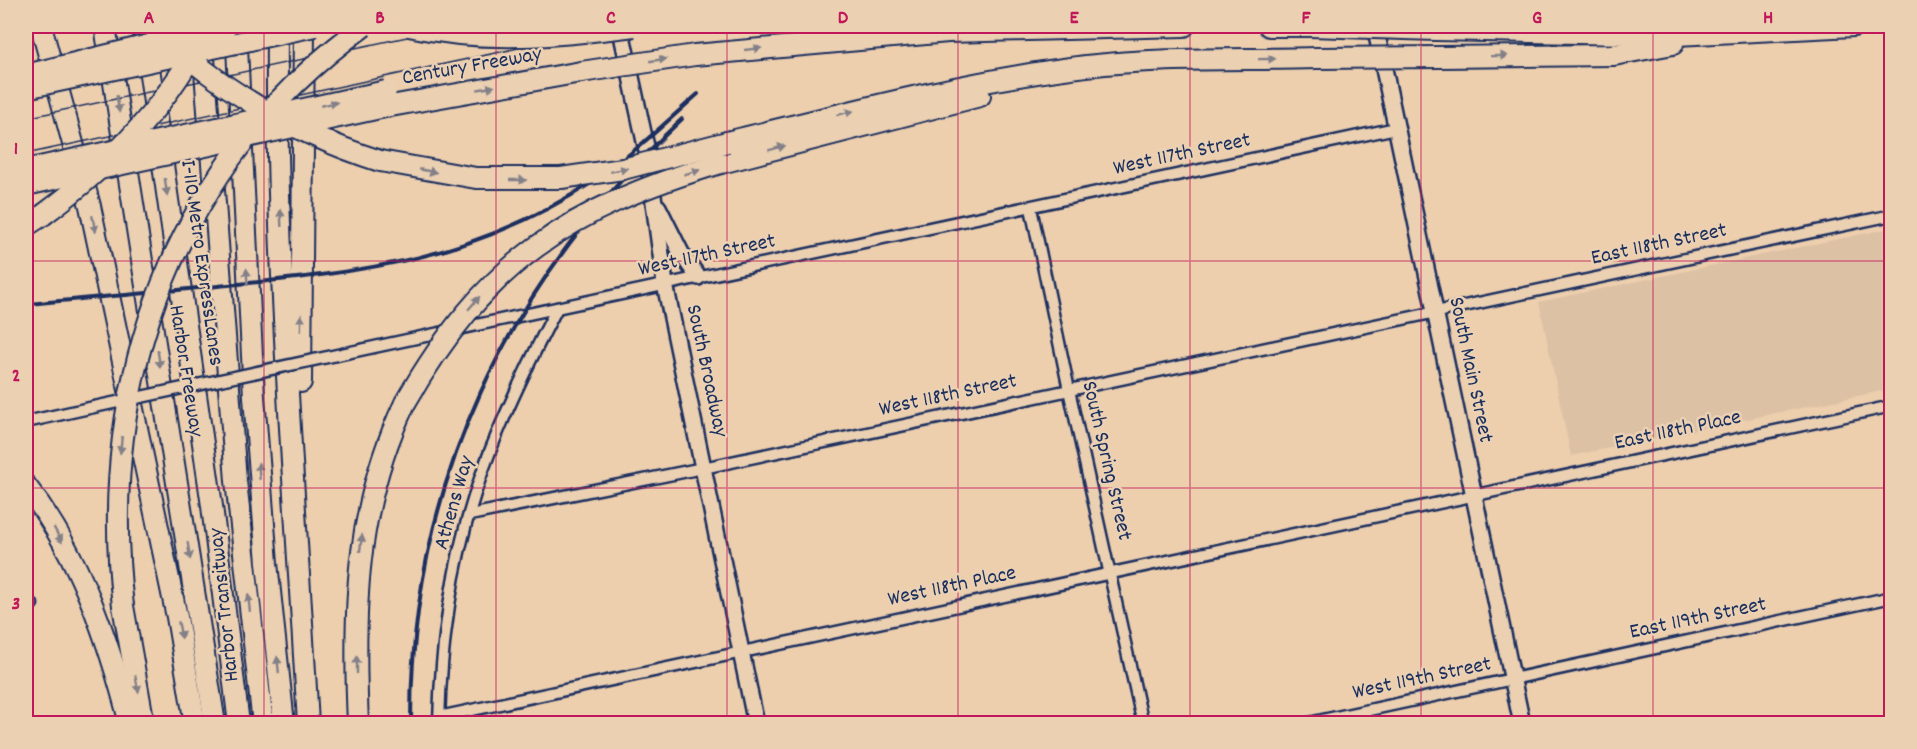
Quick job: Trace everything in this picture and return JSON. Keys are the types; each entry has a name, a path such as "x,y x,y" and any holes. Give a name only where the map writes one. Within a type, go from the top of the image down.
{"highway":[{"path":"40,26 90,206 177,617 195,723"},
{"name":"Harbor Freeway","path":"105,26 215,723"},
{"name":"I-110 Metro ExpressLanes","path":"143,26 212,506"},
{"path":"153,26 199,66 271,115 328,143 380,161 476,178 561,178 622,169 727,142 1000,79 1100,65 1317,58 1614,55 1723,34"},
{"name":"I-110 Metro ExpressLanes","path":"202,26 236,482"},
{"path":"26,226 87,181 126,143 177,78 208,26"},
{"path":"26,75 227,26"},
{"path":"236,26 257,444 284,723"},
{"path":"277,26 283,259 308,723"},
{"path":"299,570 304,26"},
{"path":"26,88 315,26"},
{"path":"144,723 123,606 117,524 120,444 135,363 160,287 196,213 241,146 296,84 364,26"},
{"path":"409,26 484,37 551,36 634,26"},
{"name":"Century Freeway","path":"26,184 385,99 429,98 694,55 948,32 1184,26"},
{"path":"1269,26 1582,35 1723,34 1854,26"},
{"path":"358,723 357,601 363,531 376,474 405,403 433,356 469,309 493,283 532,249 605,204 661,182 721,163 976,97 1094,75 1216,60"},
{"path":"26,170 385,99"},
{"name":"Harbor Transitway","path":"236,482 263,723"},
{"path":"26,486 57,533 89,600 114,664 130,723"},
{"name":"Harbor Transitway","path":"212,506 239,723"}],"main road":[{"name":"South Broadway","path":"620,26 647,151 665,284 756,723"},
{"name":"South Main Street","path":"1375,26 1522,723"},
{"path":"653,199 681,254 698,277"}],"street":[{"name":"West 117th Street","path":"26,422 1396,128"},
{"name":"South Spring Street","path":"1031,208 1143,723"},
{"name":"East 118th Street","path":"1434,312 1892,215"},
{"name":"Athens Way","path":"439,720 443,651 457,566 470,515 483,470 498,434 557,308"},
{"name":"West 118th Street","path":"470,515 703,468 1434,312"},
{"name":"East 118th Place","path":"1473,495 1892,406"},
{"name":"West 118th Place","path":"439,720 741,652 1473,495"},
{"name":"East 119th Street","path":"1513,679 1892,597"},
{"name":"West 119th Street","path":"1304,723 1513,679"}],"shaded area":[{"path":"1891,228 1891,389 1571,456 1539,302"}],"tram line":[{"path":"26,118 459,26"},
{"path":"26,154 621,26"}],"railway":[{"path":"26,304 326,274 373,267 462,245 506,228 550,207 594,181 634,150 698,94"},
{"path":"411,724 415,635 428,551 450,469 481,392 520,318 566,248 620,182 682,119"}]}
